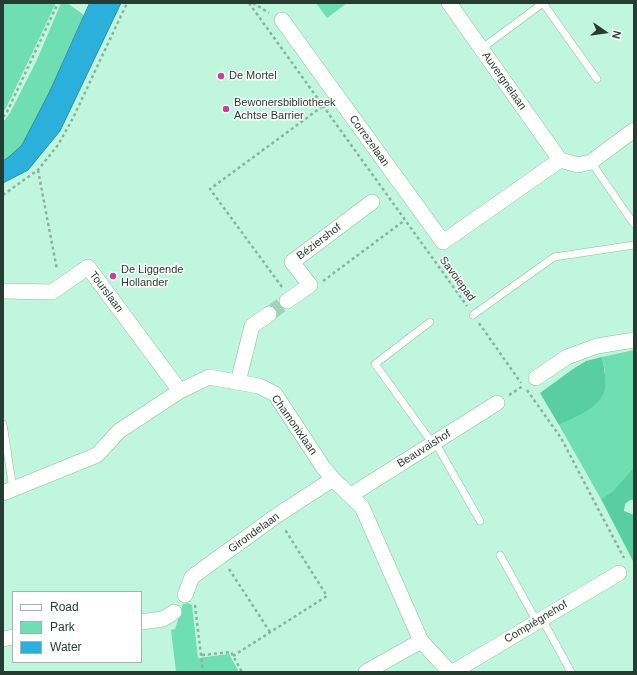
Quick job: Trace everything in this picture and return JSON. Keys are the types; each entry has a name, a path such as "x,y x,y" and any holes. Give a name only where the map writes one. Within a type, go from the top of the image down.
{"street":[{"name":"Auvergnelaan","path":"448,3 560,160"},
{"name":"Correzelaan","path":"282,20 443,242 560,160"},
{"path":"560,160 578,165 591,162 634,130"},
{"name":"Béziershof","path":"310,285 292,262 372,202"},
{"name":"Tourslaan","path":"3,291 52,292 88,267 180,391"},
{"path":"289,300 310,285"},
{"path":"238,382 252,326 270,314"},
{"path":"536,378 567,358 597,346 634,340"},
{"name":"Chamonixlaan","path":"8,491 96,455 119,432 180,391 209,377 259,386 275,394 323,467 333,479 362,507 421,641 450,672"},
{"name":"Beauvaishof","path":"351,495 497,403"},
{"name":"Girondelaan","path":"190,598 192,577 276,516 333,479"},
{"name":"Compiègnehof","path":"453,672 540,620 622,567"},
{"path":"142,622 163,620 174,612"},
{"path":"366,672 421,641"}],"lane":[{"path":"481,49 543,3 597,79"},
{"path":"591,162 634,224"},
{"path":"473,315 554,257 634,245"},
{"path":"430,322 375,364 434,443 480,521"},
{"path":"3,424 8,491"},
{"path":"500,555 571,672"}],"path":[{"path":"3,117 7,112 58,3"},
{"path":"3,195 38,170 58,145 73,118 127,3"},
{"name":"Savoiepad","path":"249,3 561,438 622,567"},
{"path":"254,3 282,20"},
{"path":"289,300 210,189 322,106"},
{"path":"38,170 61,286"},
{"path":"310,285 324,280 405,220"},
{"path":"233,656 327,596 276,516"},
{"path":"220,556 270,632"},
{"path":"190,598 202,655 203,672"},
{"path":"202,655 231,652 242,672"}],"green space":[{"path":"3,3 56,3 3,112"},
{"path":"61,3 67,3 84,15 49,93 22,145 3,161 3,122 10,113 36,62"},
{"path":"316,3 347,3 327,18"},
{"path":"634,350 634,467 613,491 601,499 559,425 593,406 605,372 602,357"},
{"path":"602,357 605,389 602,396 593,407 559,425 540,393 586,361"},
{"path":"634,467 634,500 630,500 625,504 624,511 634,515 634,563 601,499 613,491"},
{"path":"188,603 192,605 198,658 229,654 239,672 176,672 171,630 175,629 183,604"}],"water":[{"path":"90,3 121,3 60,131 28,170 3,183 3,161 22,145 49,93"}],"tunnel":[{"path":"269,314 287,301"}],"place":[{"name":"De Mortel","path":"221,76"},
{"name":"Bewonersbibliotheek Achtse Barrier","path":"226,109"},
{"name":"De Liggende Hollander","path":"113,276"}]}
